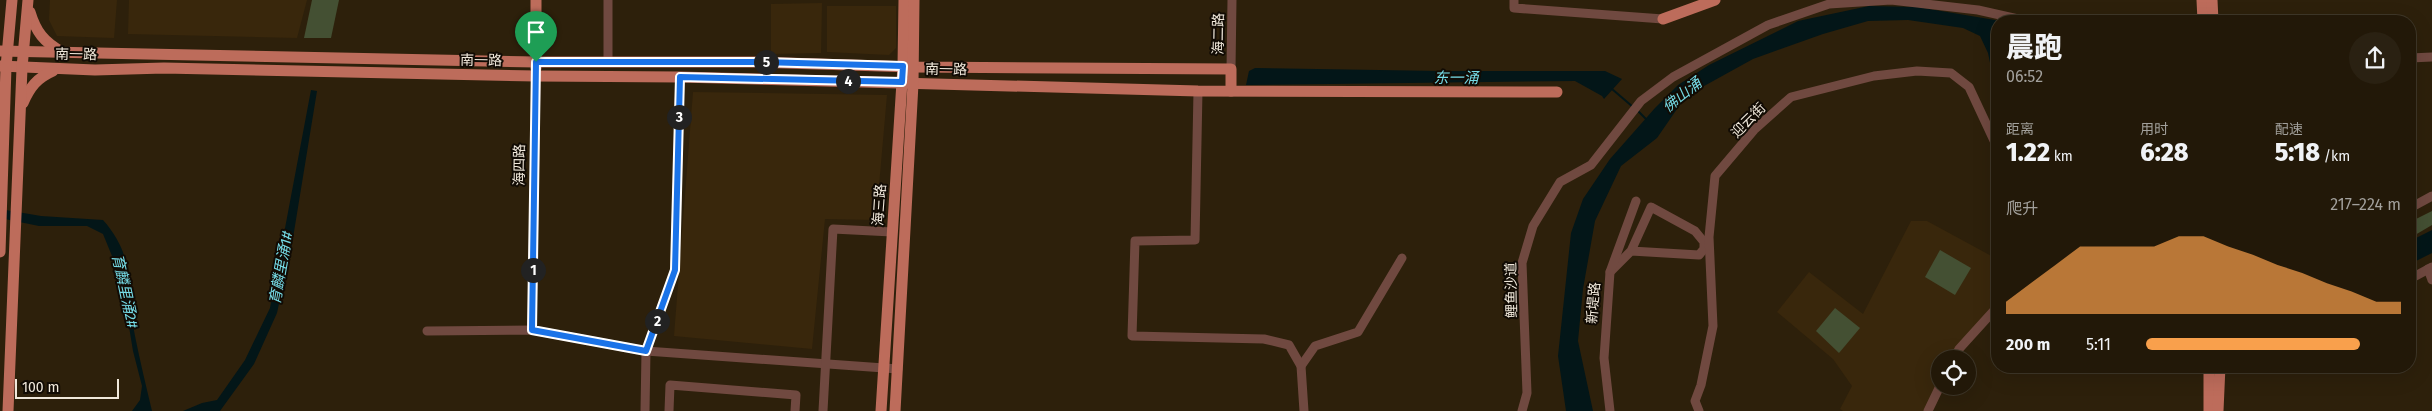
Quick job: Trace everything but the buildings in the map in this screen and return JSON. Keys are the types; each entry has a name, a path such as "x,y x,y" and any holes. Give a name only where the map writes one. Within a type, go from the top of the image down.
{"main road":[{"path":"0,25 12,0"},
{"path":"0,252 5,110 3,66 12,0"},
{"name":"海四路","path":"536,0 536,76"},
{"name":"海三路","path":"904,0 908,66"},
{"name":"海三路","path":"895,411 907,83 914,0"},
{"path":"1663,19 1715,0"},
{"path":"2202,0 2203,15"},
{"path":"2212,0 2213,15"},
{"path":"8,411 22,68 28,1"},
{"path":"28,1 35,28 41,38 49,45 66,54"},
{"name":"南一路","path":"4,52 536,62 758,62 908,66 1231,69"},
{"name":"南一路","path":"3,66 57,69 164,68 536,76 680,77 1198,91 1557,92"},
{"path":"21,107 33,84 42,76 57,69"},
{"path":"1231,69 1231,91"},
{"name":"海三路","path":"881,411 892,232 907,83"},
{"path":"0,98 5,110"},
{"path":"2208,411 2209,373"},
{"path":"2218,411 2220,373"}],"street":[{"path":"608,0 608,62"},
{"name":"海二路","path":"1231,69 1232,0"},
{"name":"鲤鱼沙道","path":"1522,411 1527,393 1522,263 1533,226 1560,182 1591,165 1635,109 1673,77 1768,25 1828,4 1891,0 1978,10 2000,15"},
{"path":"1514,4 1663,19"},
{"path":"2416,58 2432,57"},
{"name":"迎云街","path":"1699,411 1695,400 1701,385 1713,326 1709,236 1716,176 1754,130 1791,97 1874,76 1918,71 1952,73 1969,87 1991,134"},
{"name":"海四路","path":"532,330 536,76"},
{"path":"645,411 646,351 675,270 680,77"},
{"path":"1198,91 1195,240 1135,241 1132,336 1264,339 1289,345 1300,366 1304,411"},
{"path":"2416,205 2428,198"},
{"name":"新堤路","path":"1610,411 1604,358 1610,272 1636,201"},
{"path":"1610,272 1631,251 1652,207 1695,231 1704,242 1704,249 1699,255 1631,251"},
{"path":"823,411 833,229 892,232"},
{"path":"1300,366 1315,346 1358,332 1402,258"},
{"path":"2416,276 2430,268 2432,280"},
{"path":"1958,350 1991,314"},
{"path":"427,331 532,330 646,351 898,369"},
{"path":"669,411 670,385 796,395 795,411"},
{"path":"1928,411 1936,395"}],"shaded area":[{"path":"50,0 117,0 114,38 57,36 49,20"},
{"path":"129,0 307,0 297,38 128,34"},
{"path":"822,3 821,53 771,54 771,4"},
{"path":"827,6 896,6 896,48 889,55 827,52"},
{"path":"693,92 887,95 876,220 825,219 812,349 674,336"},
{"path":"1911,221 1927,221 1991,256 1991,313 1961,350 1931,350 1931,395 1936,395 1928,411 1843,411 1840,409 1852,386 1833,359 1777,312 1809,272 1863,314"}],"green space":[{"path":"312,0 339,0 331,38 304,38"},
{"path":"2432,211 2432,225 2416,234 2416,219"},
{"path":"1940,250 1971,268 1955,295 1925,277"},
{"path":"1835,308 1860,328 1839,353 1816,331"}],"water":[{"name":"佛山涌","path":"1869,6 1917,7 1991,19 1991,68 1988,53 1980,36 1963,28 1908,20 1868,21 1823,34 1753,59 1686,96 1657,138 1621,166 1595,221 1583,289 1578,341 1593,411 1566,411 1558,356 1571,233 1583,199 1610,159 1678,85 1709,65 1798,21"},
{"path":"1255,68 1605,71 1622,79 1604,99 1575,81 1246,85 1249,71"},
{"name":"育麟里涌1#","path":"311,90 317,91 292,244 277,313 254,364 220,411 183,411 202,403 217,400 245,360 270,308"},
{"name":"育麟里涌2#","path":"0,209 41,216 103,220 114,234 121,248 129,275 135,336 152,411 132,411 140,400 142,386 133,351 121,278 103,234 87,226 39,226 0,218"},
{"path":"2432,230 2432,253 2416,261 2416,238"}],"waterway":[{"name":"东一涌","path":"1612,89 1633,107"},
{"name":"东一涌","path":"1637,110 1646,119"}],"route":[{"path":"536,62 758,62 903,66 902,82 680,77 675,270 646,351 532,330 536,62"}]}
